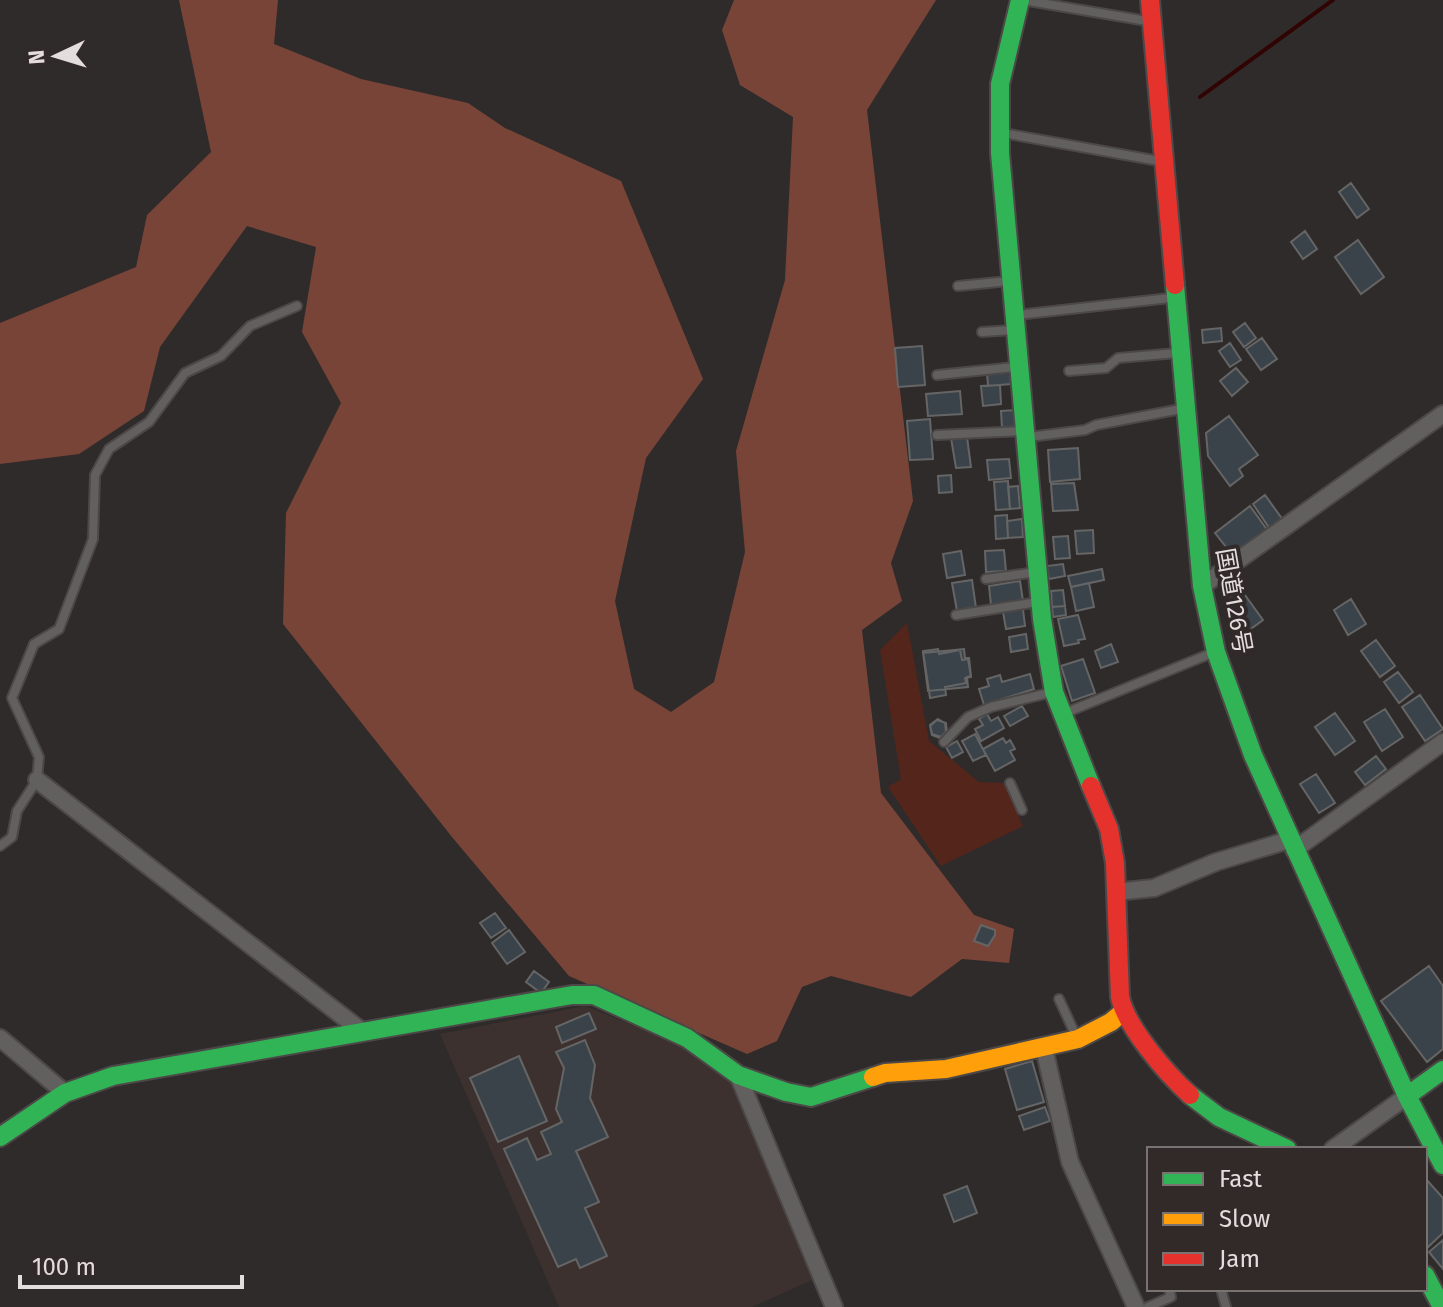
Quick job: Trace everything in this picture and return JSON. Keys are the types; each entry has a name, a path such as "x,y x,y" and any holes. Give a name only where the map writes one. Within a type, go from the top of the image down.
{"main road":[{"path":"1022,0 1000,84 999,132 1041,602 1054,692 1109,829 1115,863 1123,1012 1187,1092 1219,1117 1283,1147"},
{"name":"国道126号","path":"1150,0 1202,586 1216,652 1253,755 1292,845 1407,1096 1443,1165"},
{"path":"0,1137 65,1093 113,1076 572,995 594,995 687,1038 738,1075 786,1092 811,1097 885,1073 946,1069 1078,1039 1111,1022 1123,1012"},
{"path":"1407,1096 1443,1070"},
{"path":"1427,1279 1442,1307"}],"street":[{"path":"1202,586 1443,414"},
{"path":"1115,892 1154,888 1216,862 1292,845 1443,742"},
{"path":"37,780 363,1032"},
{"path":"0,1038 65,1093"},
{"path":"1044,1048 1070,1162 1136,1307"},
{"path":"738,1075 834,1307"},
{"path":"1336,1147 1407,1096"}],"lane":[{"path":"1022,0 1152,22"},
{"path":"999,132 1164,162"},
{"path":"958,286 1013,281"},
{"path":"982,332 1017,322 1176,298"},
{"path":"0,846 12,837 17,811 37,780 39,757 12,698 34,644 59,629 93,539 95,475 109,449 149,422 185,373 221,356 250,326 297,306"},
{"path":"1069,371 1106,368 1118,358 1180,352"},
{"path":"937,375 1021,366"},
{"path":"937,435 1085,430 1096,425 1185,408"},
{"path":"986,579 1039,572"},
{"path":"956,615 1041,602"},
{"path":"1061,715 1216,652"},
{"path":"944,742 968,717 991,707 1054,692"},
{"path":"1010,783 1022,810"},
{"path":"1059,999 1078,1039"},
{"path":"1148,1307 1171,1297 1170,1291"}],"shaded area":[{"path":"179,0 278,0 274,44 361,79 468,103 505,128 621,181 703,379 646,458 615,601 634,689 671,712 714,682 745,552 736,451 785,280 793,117 740,85 722,30 734,0 936,0 867,110 913,501 891,563 902,601 862,630 881,793 974,915 1014,929 1009,963 962,959 911,997 831,976 802,987 777,1041 747,1054 569,976 452,837 283,624 286,513 341,403 302,332 316,247 247,226 160,347 144,411 79,454 0,464 0,323 136,267 147,215 211,152"},
{"path":"907,623 929,741 979,782 1004,783 1023,826 941,866 888,787 901,779 880,650"},
{"path":"585,1006 675,1042 731,1083 812,1280 752,1307 559,1307 440,1034"}],"building":[{"path":"1351,183 1369,209 1357,218 1339,192"},
{"path":"1305,231 1317,249 1303,259 1291,242"},
{"path":"1358,240 1384,277 1361,294 1335,257"},
{"path":"1245,323 1256,338 1244,347 1233,332"},
{"path":"1221,328 1222,341 1203,343 1202,330"},
{"path":"1262,338 1277,359 1261,370 1246,349"},
{"path":"1230,343 1241,360 1230,367 1219,351"},
{"path":"922,346 925,385 898,387 895,348"},
{"path":"1236,368 1248,382 1232,396 1220,381"},
{"path":"1010,372 1011,384 988,386 987,373"},
{"path":"1000,385 1001,404 983,406 981,386"},
{"path":"960,391 962,414 928,416 926,394"},
{"path":"1017,410 1018,426 1002,428 1001,411"},
{"path":"1229,416 1258,455 1239,469 1243,476 1230,486 1208,456 1206,433"},
{"path":"930,419 933,459 910,460 907,421"},
{"path":"967,437 971,467 956,468 951,438"},
{"path":"1078,448 1080,479 1050,482 1048,450"},
{"path":"1009,459 1011,478 989,480 987,460"},
{"path":"951,475 952,492 939,493 938,476"},
{"path":"1008,481 1010,509 996,510 994,482"},
{"path":"1074,483 1078,510 1053,511 1051,484"},
{"path":"1018,486 1020,508 1010,509 1008,487"},
{"path":"1265,495 1283,520 1270,529 1253,504"},
{"path":"1250,506 1268,531 1217,568 1216,554 1226,547 1215,533"},
{"path":"1007,515 1008,538 996,539 995,516"},
{"path":"1022,519 1023,537 1008,538 1007,521"},
{"path":"1093,530 1094,553 1077,554 1075,531"},
{"path":"1068,536 1070,558 1055,559 1053,537"},
{"path":"1004,550 1006,571 986,572 985,551"},
{"path":"961,551 965,575 947,578 943,554"},
{"path":"1063,564 1065,576 1049,579 1047,566"},
{"path":"1102,569 1104,580 1071,587 1068,576"},
{"path":"972,580 976,608 957,611 952,583"},
{"path":"1020,581 1023,601 991,605 989,586"},
{"path":"1089,583 1094,607 1076,611 1071,587"},
{"path":"1237,584 1263,620 1248,631 1222,594"},
{"path":"1063,590 1065,606 1052,607 1051,591"},
{"path":"1351,599 1366,624 1348,635 1334,610"},
{"path":"1065,606 1066,615 1053,617 1052,607"},
{"path":"1023,609 1025,626 1006,629 1003,612"},
{"path":"1078,615 1085,639 1064,646 1058,619"},
{"path":"1026,634 1028,649 1011,652 1009,637"},
{"path":"1376,640 1395,666 1380,677 1361,651"},
{"path":"1111,644 1118,662 1101,668 1095,651"},
{"path":"938,649 939,654 960,650 962,660 968,659 971,677 965,678 966,683 945,687 946,695 930,698 923,651"},
{"path":"964,649 965,658 969,658 971,676 967,677 968,687 928,691 923,653"},
{"path":"1083,659 1095,693 1072,701 1061,666"},
{"path":"1398,672 1413,692 1399,703 1384,682"},
{"path":"1030,674 1034,689 984,705 979,689 989,686 987,679 1000,675 1002,682"},
{"path":"1420,695 1443,729 1425,741 1402,707"},
{"path":"1022,706 1028,716 1010,726 1004,716"},
{"path":"1385,709 1403,737 1382,751 1364,722"},
{"path":"1335,713 1355,741 1335,755 1315,727"},
{"path":"987,714 991,721 998,717 1004,728 981,741 975,729 983,725 979,719"},
{"path":"938,719 945,723 946,732 941,737 932,734 930,725"},
{"path":"937,720 946,723 947,732 940,738 932,735 930,726"},
{"path":"975,734 986,755 973,761 962,741"},
{"path":"1003,738 1006,743 1010,740 1015,749 1010,751 1015,760 995,771 983,749"},
{"path":"957,741 963,752 952,758 946,747"},
{"path":"1376,756 1386,769 1365,785 1355,772"},
{"path":"1316,774 1335,803 1319,813 1300,784"},
{"path":"495,913 506,928 491,938 480,923"},
{"path":"981,925 995,930 988,946 974,941"},
{"path":"509,930 525,952 507,964 492,943"},
{"path":"1429,966 1443,986 1443,1049 1427,1062 1381,1001"},
{"path":"534,971 549,982 541,993 526,982"},
{"path":"589,1013 596,1029 562,1043 556,1027"},
{"path":"585,1040 595,1065 590,1098 608,1137 576,1151 599,1202 585,1208 607,1256 580,1268 576,1259 558,1267 504,1149 527,1138 537,1160 551,1154 541,1132 562,1122 556,1109 564,1068 556,1052"},
{"path":"519,1056 547,1121 498,1142 470,1078"},
{"path":"1032,1061 1044,1102 1017,1110 1005,1069"},
{"path":"1045,1107 1050,1121 1024,1130 1019,1116"},
{"path":"1427,1180 1443,1198 1443,1233 1428,1247"},
{"path":"967,1186 977,1213 954,1222 944,1195"},
{"path":"1443,1240 1443,1269 1429,1252"}],"waterway":[{"path":"1200,97 1333,0"}],"traffic: fast":[{"path":"1020,0 1000,84 1000,153 1042,619 1054,692 1091,786"},
{"path":"1175,285 1202,586 1216,652 1253,755 1407,1096 1443,1165"},
{"path":"0,1137 65,1093 113,1076 572,995 594,995 687,1038 738,1075 786,1092 811,1097 873,1077"},
{"path":"1407,1096 1443,1070"},
{"path":"1190,1095 1219,1117 1283,1147"},
{"path":"1427,1279 1442,1307"}],"traffic: slow":[{"path":"873,1077 885,1073 946,1069 1078,1039 1111,1022 1123,1012"}],"traffic: jam":[{"path":"1150,0 1175,285"},
{"path":"1091,786 1109,829 1115,863 1120,997 1130,1022 1149,1049 1190,1095"}]}
